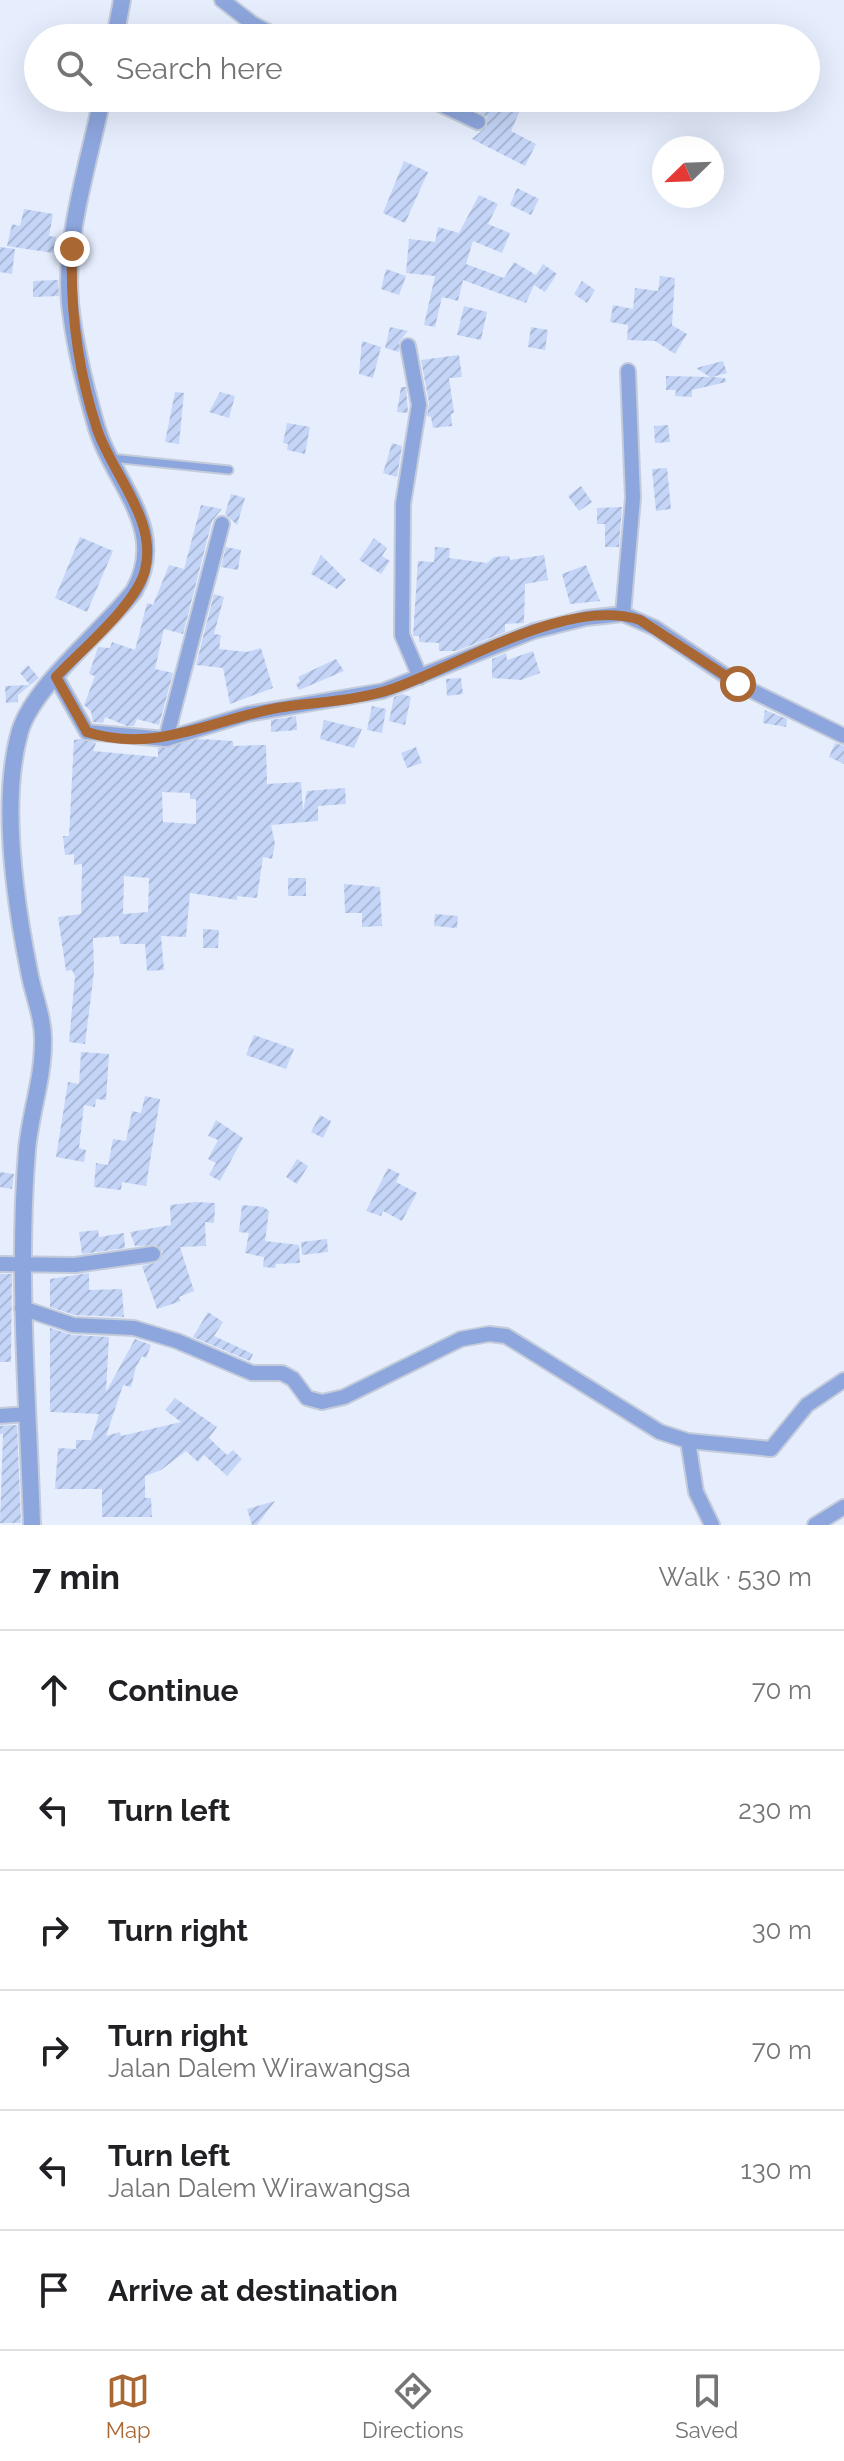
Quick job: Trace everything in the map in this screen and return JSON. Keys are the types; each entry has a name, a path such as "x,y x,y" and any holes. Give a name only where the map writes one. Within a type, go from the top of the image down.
{"street":[{"path":"118,24 122,0"},
{"path":"222,0 253,24"},
{"path":"32,1525 22,1308 27,1146 40,1093 44,1039 16,901 11,810 20,731 33,704 121,607 145,571 147,545 136,504 107,458 85,384 70,301 72,249 99,112"},
{"path":"457,112 478,122"},
{"path":"408,346 419,405 403,504 402,635 420,677"},
{"path":"623,614 633,498 628,371"},
{"path":"166,739 222,524"},
{"path":"56,677 87,732 166,739 248,714 383,691 534,631 586,618 623,614 655,628 738,684 844,736"},
{"path":"0,1264 25,1261 75,1265 153,1254"},
{"path":"22,1308 73,1325 134,1328 177,1341 252,1373 282,1373 293,1379 307,1398 322,1402 344,1397 461,1339 489,1334 506,1336 660,1432 688,1441 771,1449 807,1405 844,1380"},
{"path":"0,1416 28,1414"},
{"path":"688,1441 696,1492 712,1525"},
{"path":"815,1525 844,1507"}],"lane":[{"path":"107,458 229,470"}],"building":[{"path":"480,112 519,112 511,131 536,144 525,166 472,139 487,126 487,117"},
{"path":"404,161 428,172 405,223 383,213"},
{"path":"517,188 539,199 531,215 510,205"},
{"path":"479,195 498,204 488,224 510,233 502,253 473,241 466,264 504,278 514,262 536,275 543,264 557,274 545,292 534,285 526,303 463,280 458,301 442,297 435,327 424,325 435,276 406,273 409,239 435,242 438,227 459,233"},
{"path":"24,209 53,214 49,236 56,237 53,253 7,246 12,224 20,226"},
{"path":"0,247 15,249 12,274 0,272"},
{"path":"386,269 406,276 399,295 381,289"},
{"path":"660,276 675,278 672,325 687,334 675,354 655,341 627,340 628,325 610,322 613,305 633,309 635,288 658,291"},
{"path":"58,280 59,296 33,297 33,281"},
{"path":"582,281 595,290 587,303 574,294"},
{"path":"464,306 487,312 481,340 457,335"},
{"path":"390,327 408,331 399,342 399,352 385,348"},
{"path":"531,327 548,330 545,350 528,347"},
{"path":"362,341 381,347 373,378 359,374"},
{"path":"459,355 462,377 449,378 454,413 451,414 452,426 433,428 431,417 427,416 429,403 421,360"},
{"path":"723,361 727,373 712,377 725,378 726,382 692,390 692,397 675,396 676,390 666,390 666,376 710,377 696,368"},
{"path":"401,387 406,387 408,413 397,412"},
{"path":"175,392 184,393 179,444 165,442"},
{"path":"220,392 235,396 229,418 209,412"},
{"path":"287,423 310,427 305,454 287,450 288,444 283,443"},
{"path":"668,425 670,442 655,443 654,426"},
{"path":"392,443 402,446 397,477 383,473"},
{"path":"667,468 671,509 656,511 652,469"},
{"path":"581,486 592,502 579,511 568,496"},
{"path":"231,494 245,498 237,525 225,514"},
{"path":"201,505 222,509 212,521 183,634 164,629 155,669 173,673 159,725 137,719 134,726 127,726 105,717 103,723 93,722 91,711 84,705 95,676 89,674 98,647 110,648 112,642 135,650 147,603 153,605 169,565 184,569"},
{"path":"622,507 619,547 605,547 605,524 597,524 597,508"},
{"path":"80,537 113,551 87,612 55,598"},
{"path":"374,538 387,548 382,556 390,561 381,574 359,560"},
{"path":"226,547 241,550 238,570 221,567"},
{"path":"435,547 450,548 449,558 487,563 494,557 509,556 510,560 544,555 548,580 525,584 524,623 505,624 505,632 456,651 439,651 439,643 419,642 419,636 413,636 418,561 434,562"},
{"path":"321,555 346,580 337,589 311,574"},
{"path":"586,565 600,601 570,604 562,574"},
{"path":"214,594 224,597 214,634 221,635 219,649 247,652 261,648 273,688 230,704 223,668 196,665"},
{"path":"533,651 540,673 521,680 492,678 492,659 506,653 507,660"},
{"path":"336,659 344,671 299,690 296,684 300,681 298,677"},
{"path":"28,665 39,678 18,695 18,702 6,703 5,686 30,685 20,673"},
{"path":"461,678 463,694 447,696 446,679"},
{"path":"402,694 411,697 405,725 389,721 394,697"},
{"path":"372,706 386,709 382,733 367,730"},
{"path":"765,710 787,719 786,727 763,723"},
{"path":"296,716 297,730 271,732 271,720"},
{"path":"324,720 362,729 354,748 320,739"},
{"path":"199,739 233,741 233,746 266,745 267,784 301,782 303,811 307,791 345,788 346,804 318,806 318,821 271,825 275,844 272,859 263,857 257,898 237,896 237,900 190,893 186,937 161,936 164,970 147,971 145,944 120,944 119,936 93,938 94,972 85,1044 69,1042 75,976 72,970 66,971 58,917 81,914 82,864 74,865 74,854 65,855 63,836 69,836 74,740 96,743 93,751 158,757 158,748","holes":["162,792 190,793 190,799 196,799 196,824 163,822","124,876 149,878 148,912 123,914"]},
{"path":"835,743 844,746 844,764 829,757"},
{"path":"416,747 422,763 407,768 401,753"},
{"path":"288,878 306,878 306,896 288,896"},
{"path":"344,884 380,887 382,926 362,927 362,913 345,913"},
{"path":"435,914 458,916 457,928 434,926"},
{"path":"203,929 219,930 218,948 203,948"},
{"path":"254,1035 294,1049 286,1069 246,1055"},
{"path":"81,1052 109,1054 106,1100 96,1099 95,1107 84,1105 79,1148 86,1150 84,1162 56,1157 68,1082 79,1084"},
{"path":"145,1096 160,1099 146,1186 122,1182 121,1190 94,1187 96,1163 108,1165 113,1139 126,1141 132,1111 141,1113"},
{"path":"320,1115 331,1121 323,1138 311,1132"},
{"path":"216,1120 243,1138 220,1181 209,1175 216,1163 208,1159 218,1140 208,1136"},
{"path":"297,1159 308,1166 297,1184 286,1177"},
{"path":"388,1168 400,1174 396,1182 417,1193 402,1221 383,1211 381,1216 366,1211"},
{"path":"0,1172 14,1174 12,1189 0,1187"},
{"path":"215,1203 215,1209 214,1223 205,1222 206,1246 180,1247 194,1291 179,1297 181,1301 157,1309 142,1266 158,1262 163,1252 156,1245 135,1246 130,1232 171,1225 170,1205"},
{"path":"242,1205 264,1207 269,1211 265,1241 299,1245 300,1263 263,1267 264,1257 245,1253 249,1233 239,1232"},
{"path":"98,1230 99,1237 124,1233 125,1248 82,1254 79,1232"},
{"path":"327,1239 328,1252 302,1255 301,1242"},
{"path":"89,1273 89,1290 122,1289 124,1317 75,1315 50,1307 50,1279"},
{"path":"0,1274 12,1274 11,1362 0,1362"},
{"path":"208,1312 223,1322 214,1336 253,1354 250,1361 193,1337"},
{"path":"50,1328 72,1335 109,1337 106,1392 135,1339 151,1345 146,1358 142,1356 136,1367 131,1387 123,1385 106,1436 120,1432 121,1436 181,1422 165,1410 175,1398 217,1427 209,1438 227,1455 233,1450 242,1459 227,1476 204,1455 198,1462 186,1451 161,1470 145,1476 145,1498 151,1498 152,1517 102,1517 102,1489 55,1489 58,1448 76,1449 76,1440 91,1440 99,1414 50,1412"},
{"path":"17,1425 21,1523 0,1523 3,1434 0,1434 0,1426"},
{"path":"275,1501 257,1525 252,1525 247,1509"}],"route":[{"path":"72,249 70,301 85,384 107,458 136,504 147,545 145,571 134,591 56,677 87,732 166,739 248,714 383,691 534,631 602,615 623,614 640,620 738,684"}]}
